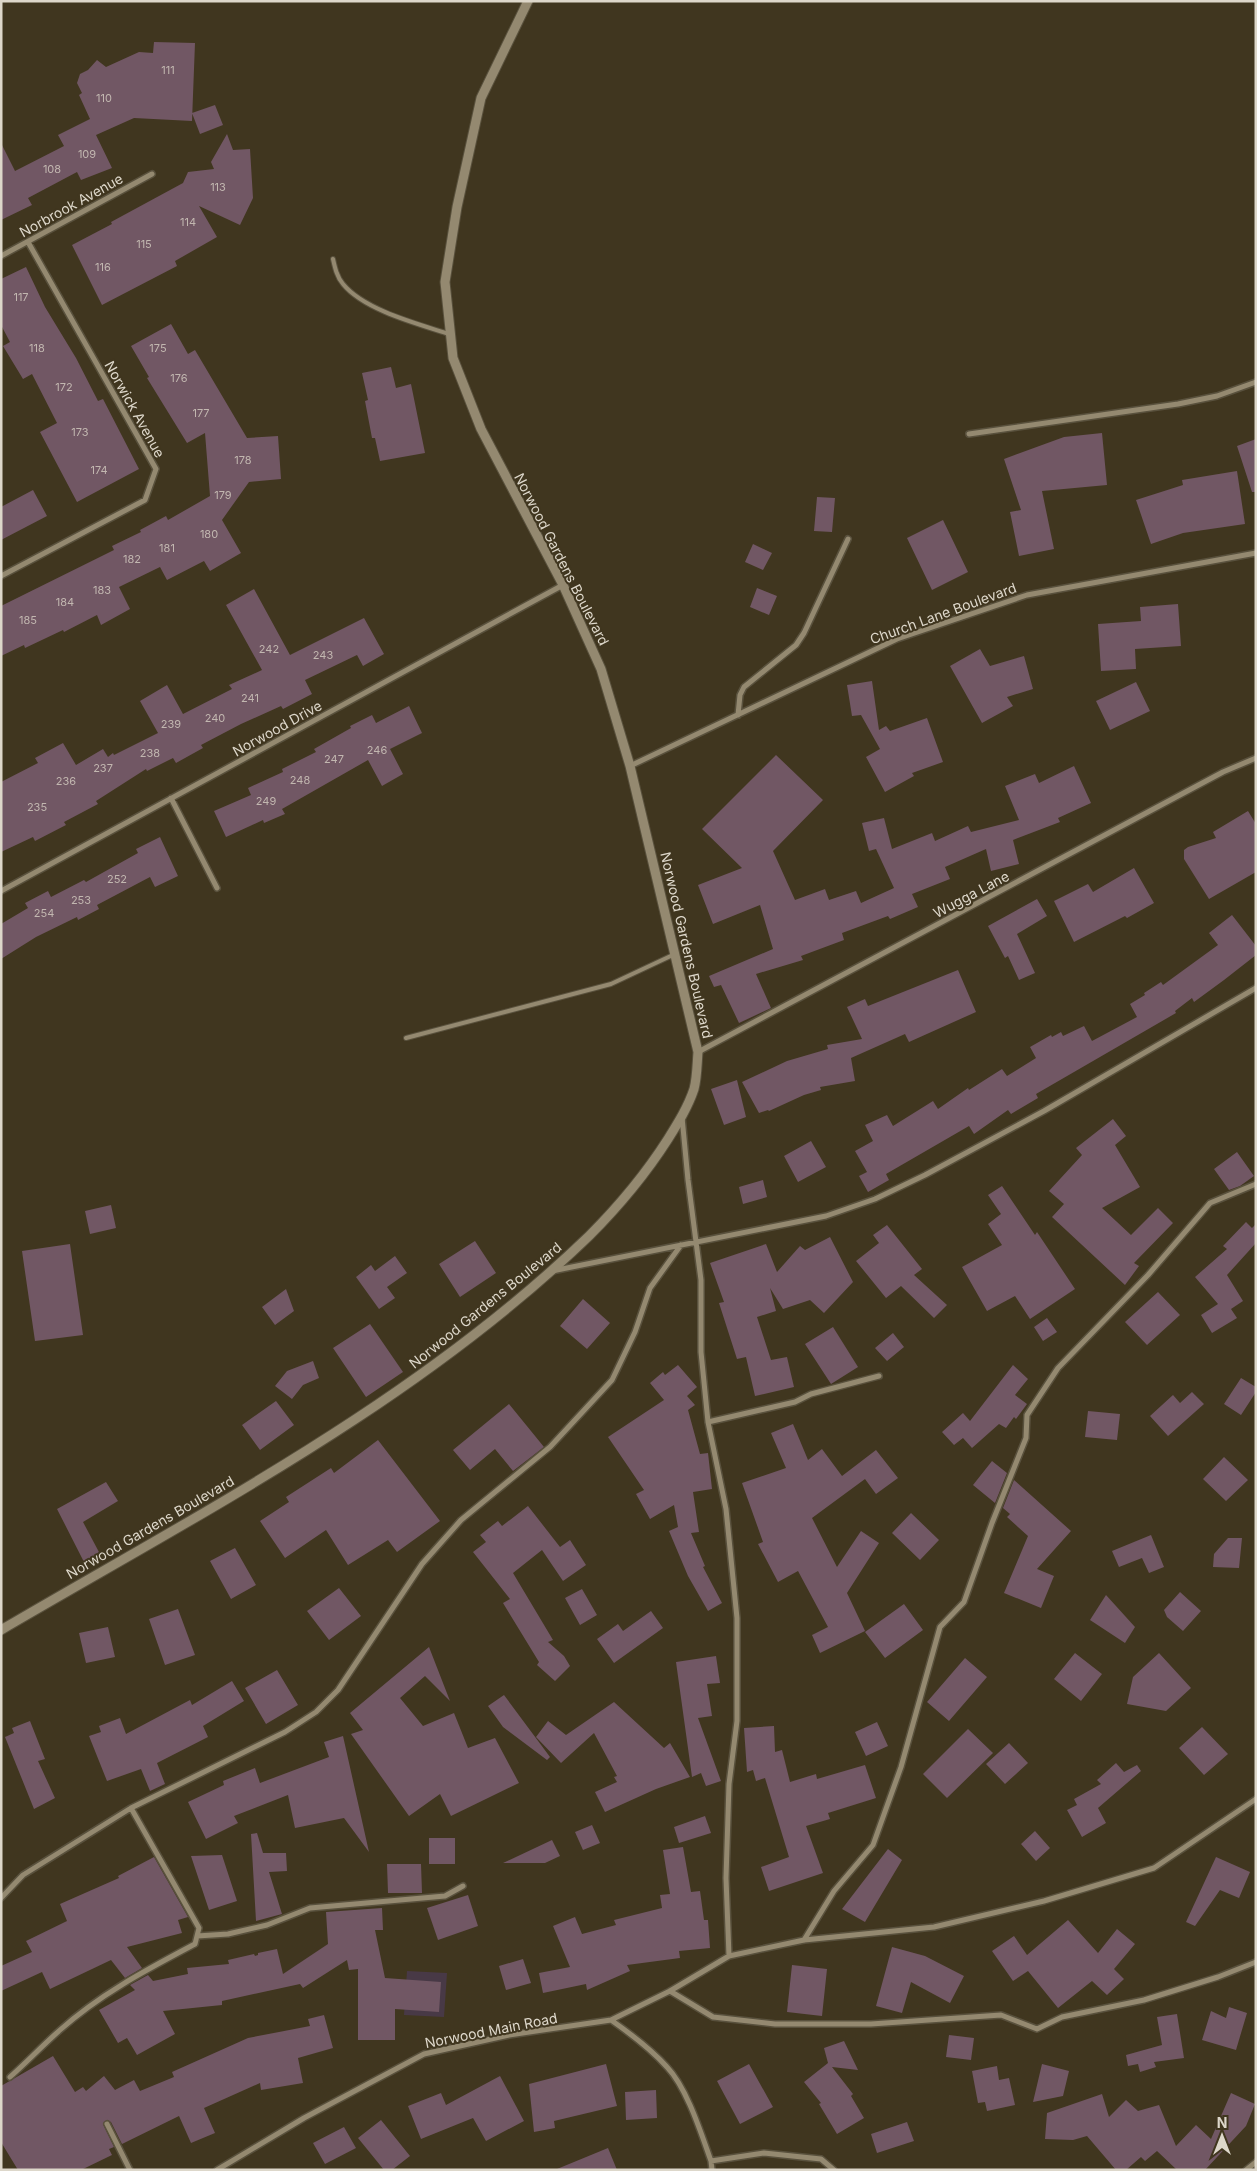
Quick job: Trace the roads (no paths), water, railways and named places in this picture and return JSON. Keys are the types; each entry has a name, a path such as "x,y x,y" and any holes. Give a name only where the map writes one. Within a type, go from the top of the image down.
{"street":[{"name":"Norwood Gardens Boulevard","path":"1,1630 328,1438 447,1357 552,1271 608,1217 647,1172 682,1117 694,1088 698,1052 630,766 601,669 563,585 481,429 453,358 445,282 457,207 481,98 528,1"},
{"name":"Norbrook Avenue","path":"1,256 152,174"},
{"name":"Norwick Avenue","path":"1,576 145,500 156,469 28,242"},
{"path":"969,434 1178,404 1217,396 1256,382"},
{"path":"738,715 740,695 744,687 796,645 804,633 848,538"},
{"name":"Church Lane Boulevard","path":"630,766 897,640 1027,595 1256,553"},
{"name":"Norwood Drive","path":"1,890 563,585"},
{"name":"Wugga Lane","path":"698,1052 1224,772 1256,758"},
{"path":"172,798 217,888"},
{"path":"552,1271 826,1216 875,1199 909,1183 1044,1111 1256,988"},
{"path":"682,1117 701,1280 701,1352 708,1422 726,1509 737,1618 737,1721 729,1784 726,1878 729,1956"},
{"path":"804,1940 834,1891 873,1845 901,1767 940,1627 964,1602 992,1523 1026,1438 1027,1415 1058,1368 1148,1274 1210,1203 1256,1184"},
{"path":"1,1898 23,1875 131,1808 285,1732 316,1712 338,1690 422,1564 461,1520 550,1448 612,1380 635,1332 650,1288 681,1245"},
{"path":"708,1422 795,1402 811,1394 879,1376"},
{"name":"Norwood Main Road","path":"217,2170 304,2118 424,2054 509,2035 611,2020 670,1991 729,1956 804,1940 934,1927 1044,1901 1154,1868 1256,1799"},
{"path":"10,2078 68,2024 138,1975 195,1944 199,1928 131,1808"},
{"path":"197,1936 228,1934 267,1926 310,1908 445,1896 463,1886"},
{"path":"670,1991 713,2017 775,2024 871,2024 1001,2014 1037,2029 1062,2017 1144,2000 1218,1977 1256,1962"},
{"path":"611,2020 646,2047 669,2068 692,2108 711,2161 712,2170"},
{"path":"107,2124 130,2170"},
{"path":"711,2161 764,2153 821,2159 834,2170"},
{"path":"1246,2170 1256,2162"}],"lane":[{"path":"333,259 336,274 343,285 361,299 387,313 451,335"},
{"path":"406,1038 611,984 675,954"}]}
